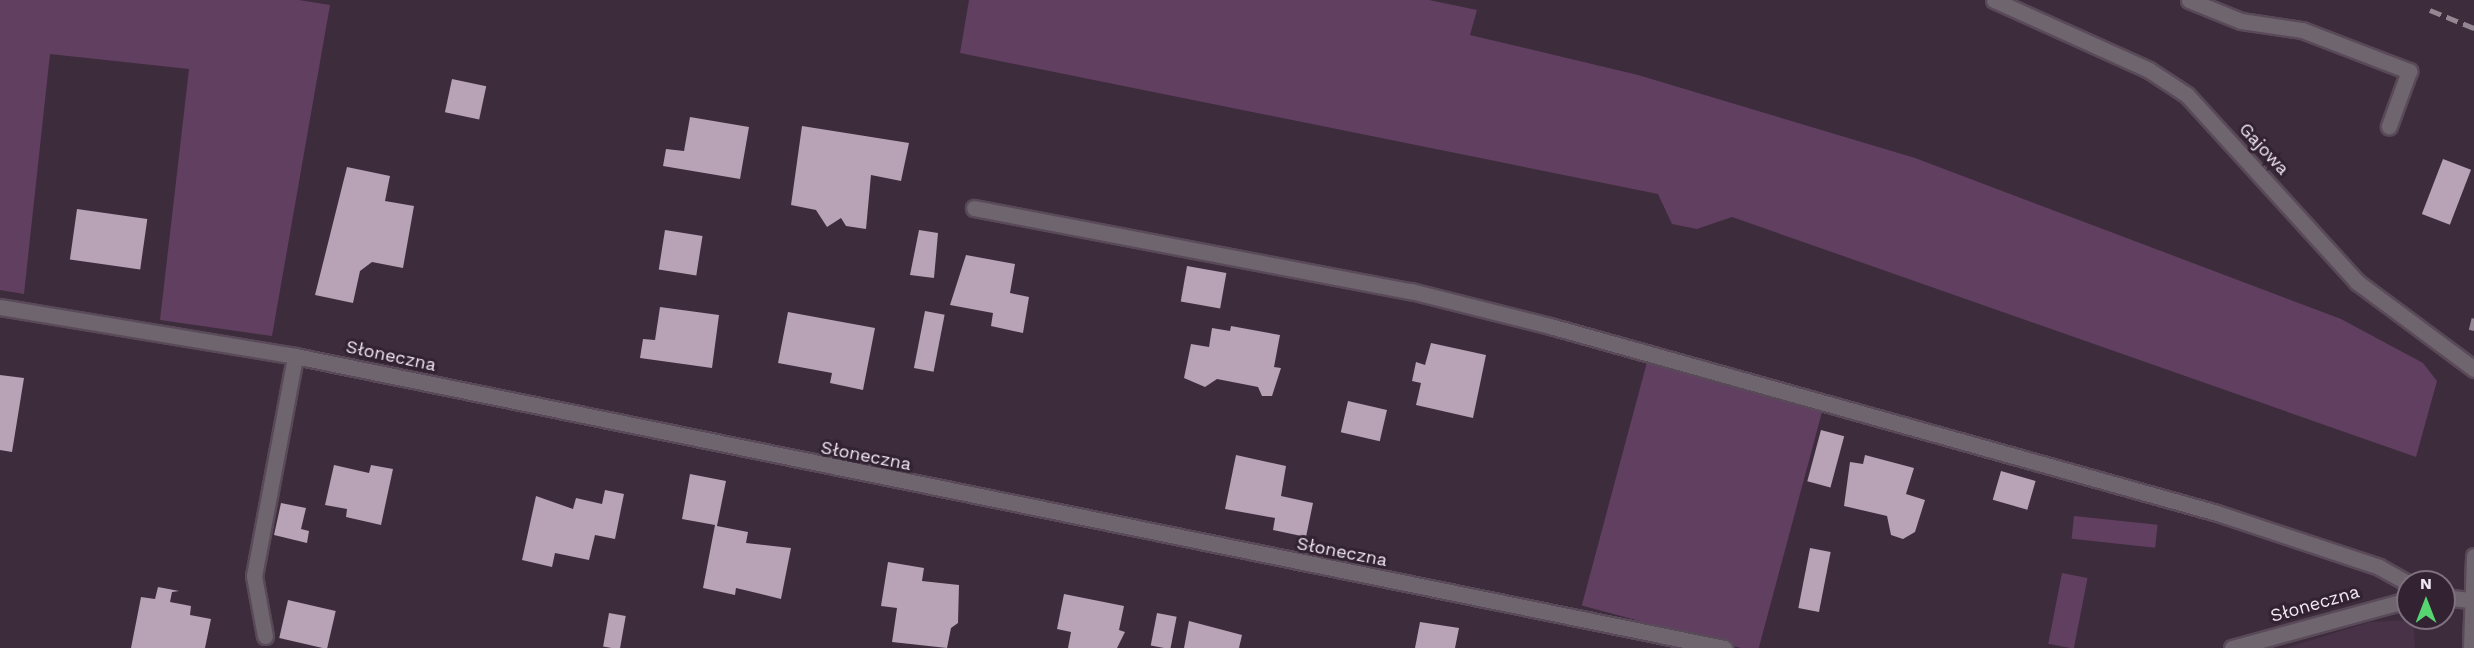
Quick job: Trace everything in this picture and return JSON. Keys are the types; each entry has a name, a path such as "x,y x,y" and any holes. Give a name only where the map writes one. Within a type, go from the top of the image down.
{"street":[{"name":"Gajowa","path":"1994,0 2149,70 2187,95 2357,282 2474,369"},
{"path":"2188,0 2241,21 2302,30 2409,71 2389,126"},
{"path":"974,208 1411,291 1550,326 2217,513 2379,567 2396,576"},
{"name":"Słoneczna","path":"0,307 295,356 1724,648"},
{"path":"265,636 254,576 295,356"},
{"path":"2470,648 2469,600 2474,556"},
{"path":"2456,598 2469,600"},
{"name":"Słoneczna","path":"2232,648 2396,603"}],"shaded area":[{"path":"0,0 299,0 330,5 272,336 160,320 189,69 50,54 24,294 0,290"},
{"path":"969,0 1429,0 1477,10 1470,35 1638,75 1915,158 2341,319 2423,363 2437,381 2416,457 1732,217 1697,229 1672,224 1658,194 960,53"},
{"path":"1647,362 1823,409 1759,648 1741,648 1582,605"},
{"path":"2074,516 2158,525 2155,548 2072,539"},
{"path":"2062,573 2088,578 2074,648 2048,644"},
{"path":"2396,621 2396,630 2414,630 2415,648 2286,648 2370,622"}],"building":[{"path":"452,79 486,86 479,120 445,112"},
{"path":"690,117 749,127 740,179 663,166 666,149 684,151"},
{"path":"802,126 909,143 901,181 871,175 866,229 846,226 841,218 827,227 816,210 791,205"},
{"path":"2443,159 2471,170 2450,225 2422,214"},
{"path":"347,167 390,176 385,201 414,206 403,268 372,262 360,271 353,303 315,295"},
{"path":"77,209 147,219 140,269 70,260"},
{"path":"665,230 703,236 696,275 659,270"},
{"path":"919,230 938,233 934,278 910,275"},
{"path":"966,255 1015,264 1010,293 1029,297 1023,333 991,326 993,313 950,305"},
{"path":"1187,266 1226,273 1220,308 1181,301"},
{"path":"660,307 719,315 712,368 640,358 643,339 655,340"},
{"path":"925,311 945,315 934,372 914,368"},
{"path":"788,312 875,328 863,390 830,383 832,373 778,363"},
{"path":"1231,326 1280,335 1274,367 1281,368 1272,396 1262,396 1258,387 1217,379 1205,387 1184,378 1191,344 1209,347 1212,328 1230,331"},
{"path":"1431,343 1486,355 1473,418 1416,405 1421,383 1412,381 1416,362 1425,365"},
{"path":"0,375 24,378 12,452 0,450"},
{"path":"1348,401 1387,410 1380,441 1341,432"},
{"path":"1821,430 1844,436 1830,487 1807,481"},
{"path":"1236,455 1286,466 1281,496 1313,503 1306,537 1273,530 1275,518 1225,509"},
{"path":"1865,455 1914,468 1906,494 1925,500 1915,532 1903,539 1891,535 1887,516 1844,506 1850,462 1863,464"},
{"path":"334,465 369,473 371,465 393,469 381,525 346,517 347,509 325,505"},
{"path":"2001,471 2036,481 2027,510 1993,500"},
{"path":"690,474 726,481 717,526 748,532 746,543 791,548 781,599 736,588 735,595 703,588 715,525 682,519"},
{"path":"605,490 624,494 615,539 595,535 589,560 555,553 552,567 522,560 536,496 573,509 576,498 602,504"},
{"path":"281,503 306,508 301,529 309,531 307,543 274,535"},
{"path":"1810,548 1831,552 1819,612 1798,608"},
{"path":"888,562 924,568 922,581 959,585 958,623 951,628 947,648 892,642 897,608 881,606"},
{"path":"158,587 179,591 172,592 170,602 191,606 190,615 211,619 205,648 131,648 141,597 155,599"},
{"path":"1064,594 1124,606 1119,630 1125,632 1117,648 1068,648 1071,632 1057,629"},
{"path":"288,600 336,611 327,648 279,638"},
{"path":"609,613 626,616 620,648 603,646"},
{"path":"1157,613 1177,617 1171,648 1151,645"},
{"path":"1189,621 1242,635 1239,648 1184,648"},
{"path":"1420,622 1459,628 1455,648 1415,648"}],"railway":[{"path":"2430,10 2474,28"},
{"path":"2471,330 2474,318"}]}
